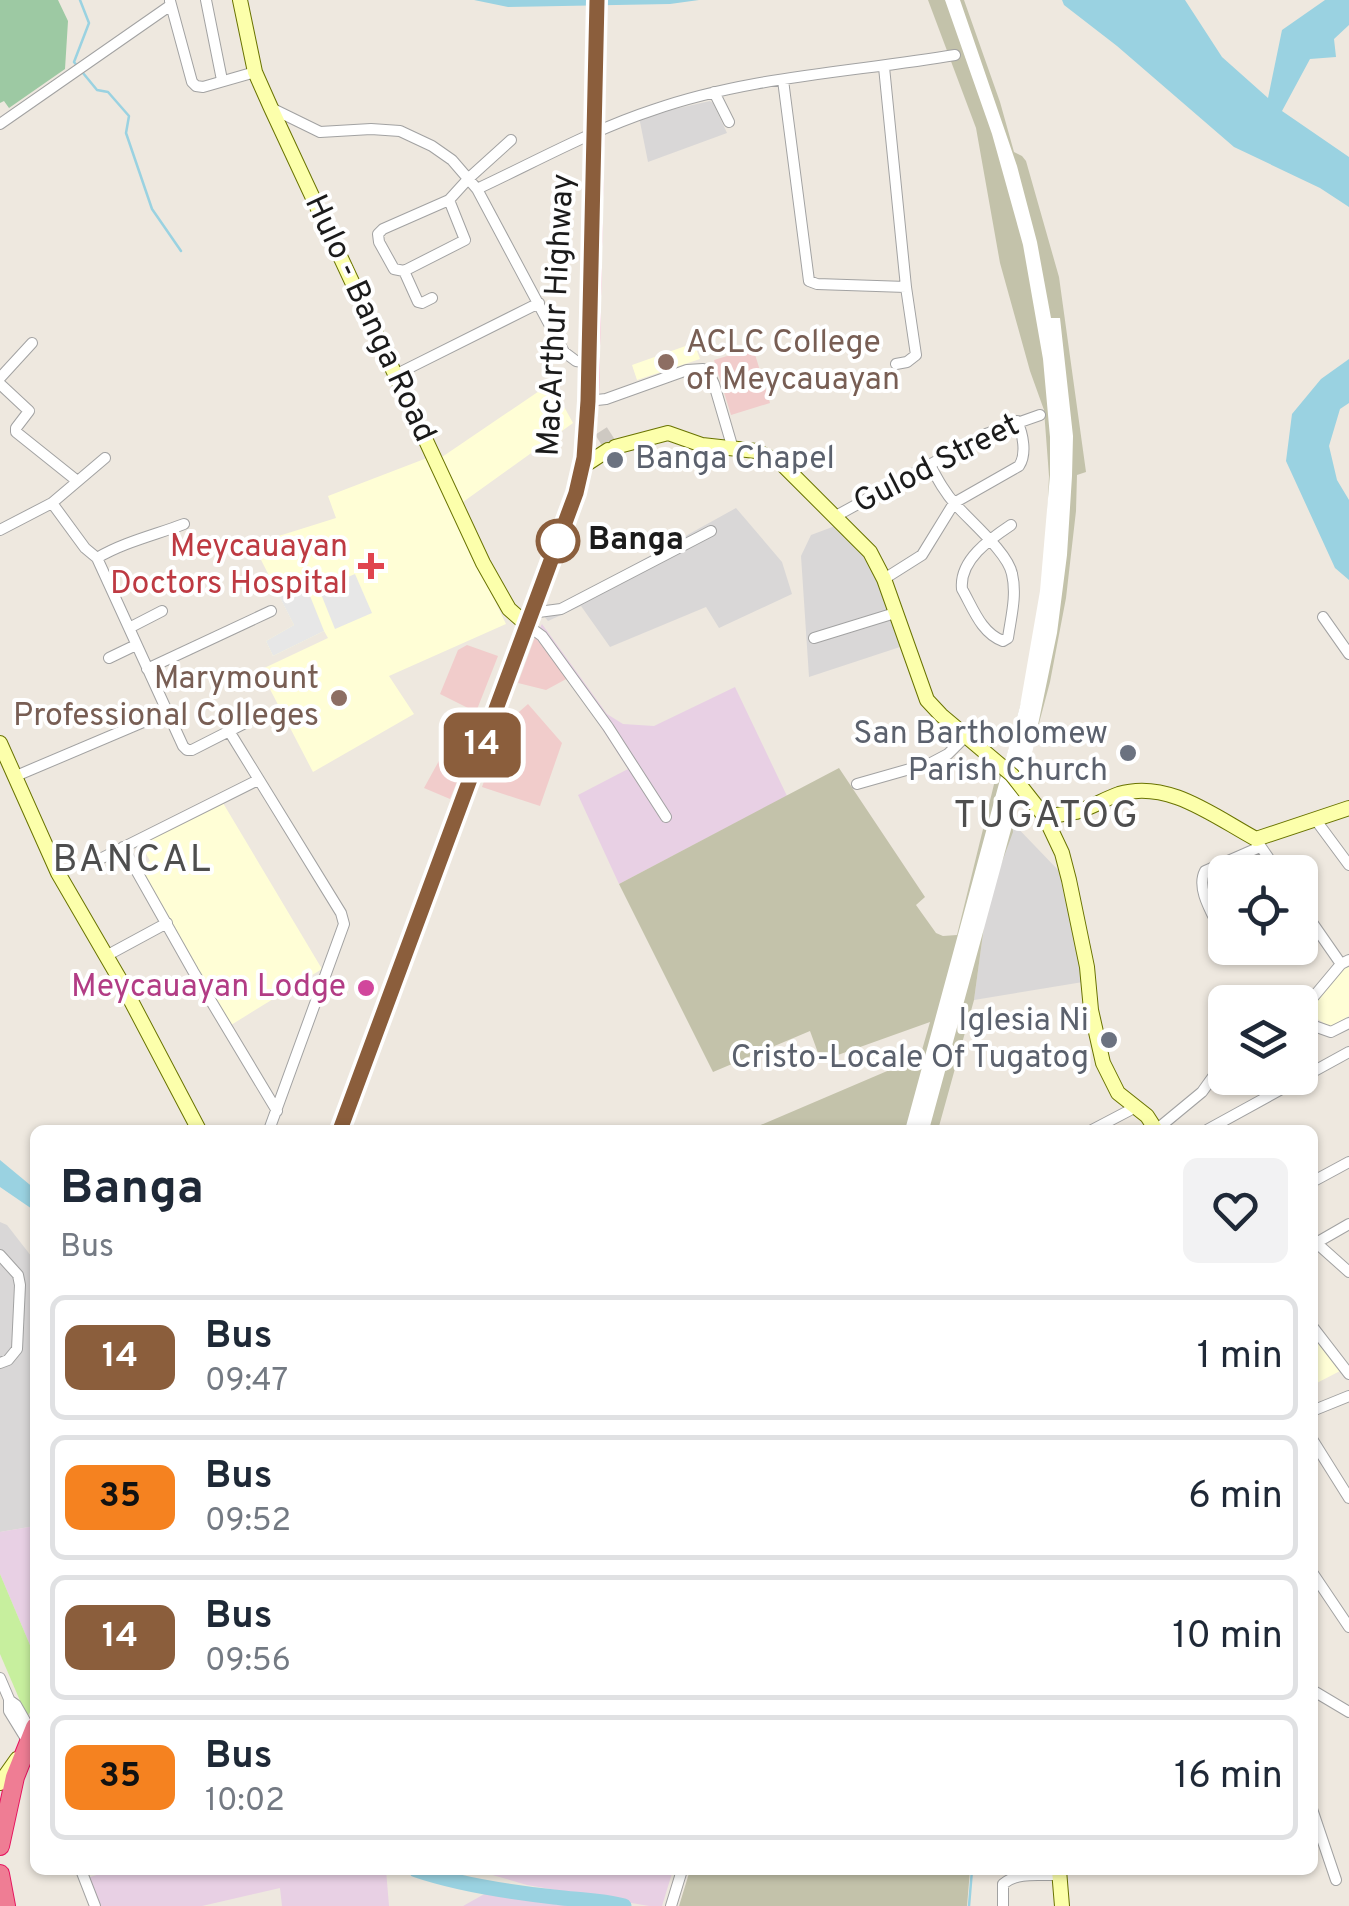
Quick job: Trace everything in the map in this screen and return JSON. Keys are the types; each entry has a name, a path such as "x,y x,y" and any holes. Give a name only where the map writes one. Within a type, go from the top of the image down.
{"highway":[{"name":"MacArthur Highway","path":"342,1125 576,493 594,429 588,401 597,0"},
{"path":"0,1846 3,1793 30,1737"},
{"path":"0,1874 6,1906"}],"street":[{"path":"206,0 222,80"},
{"name":"Hulo - Banga Road","path":"240,0 255,72 483,563 509,609 528,618"},
{"path":"0,124 171,2 196,86 255,72"},
{"path":"478,189 595,133 714,92 955,55"},
{"path":"884,67 916,354 907,362 896,364"},
{"path":"782,80 808,281 906,288"},
{"path":"714,92 728,122"},
{"path":"271,108 320,132 400,131 442,152 478,189 567,355 576,361 590,362"},
{"path":"449,200 465,240 404,271 394,268 378,234 449,200 511,140"},
{"path":"404,271 418,302 432,298"},
{"path":"396,375 539,303"},
{"path":"32,343 0,381 29,411 16,432 76,480"},
{"path":"588,401 606,399 687,370 704,369 714,384 733,450"},
{"name":"Gulod Street","path":"834,518 986,434 1040,415"},
{"path":"884,579 922,554 954,503 1022,462 1022,436 1017,421"},
{"path":"582,467 612,448 668,434 702,445 756,451 781,463 870,552 884,579 926,700 1012,775 1045,817 1062,853 1069,880 1103,1063 1118,1093 1154,1125"},
{"path":"0,530 52,503 106,458"},
{"path":"930,465 954,503 989,540 1010,567 1014,598 1006,640 993,638 986,631 962,589 962,576 989,540 1011,525"},
{"path":"52,503 98,558 166,712 187,750 255,718"},
{"path":"98,558 118,546 184,524"},
{"path":"666,817 608,727 528,618 561,609 711,531"},
{"path":"129,628 162,611"},
{"path":"147,669 272,611"},
{"path":"814,638 895,613"},
{"path":"1324,617 1349,654"},
{"path":"109,658 136,645"},
{"path":"16,776 166,712"},
{"path":"229,731 341,913 344,924 271,1125"},
{"path":"857,784 931,763 948,754 966,736"},
{"path":"0,742 58,874 197,1125"},
{"path":"102,858 258,780"},
{"path":"1045,817 1078,812 1119,794 1153,791 1179,798 1258,843 1266,855"},
{"path":"1236,855 1349,808"},
{"path":"1316,820 1349,865"},
{"path":"123,847 276,1111"},
{"path":"1208,870 1202,876 1208,902"},
{"path":"106,956 167,923"},
{"path":"1318,928 1345,962 1318,995"},
{"path":"1318,1026 1330,1032 1349,1022"},
{"path":"1216,1125 1349,1052"},
{"path":"1162,1125 1208,1084"},
{"path":"1102,1125 1134,1108"},
{"path":"1318,1179 1349,1162"},
{"path":"1318,1239 1349,1224"},
{"path":"1318,1245 1349,1272"},
{"path":"0,1255 20,1280 17,1349 0,1363"},
{"path":"1318,1334 1349,1374"},
{"path":"1318,1409 1349,1396"},
{"path":"1318,1449 1349,1498"},
{"path":"1318,1581 1349,1628"},
{"path":"0,1678 30,1737"},
{"path":"1318,1694 1349,1712"},
{"path":"1318,1827 1336,1880"},
{"path":"83,1875 96,1906"},
{"path":"672,1906 681,1875"},
{"path":"1003,1906 1003,1884 1016,1876 1031,1875"},
{"path":"1060,1875 1062,1906"}],"shaded area":[{"path":"0,0 58,0 68,21 65,69 9,108 4,101 0,103"},
{"path":"928,0 964,0 1014,152 1026,161 1059,277 1086,472 1077,475 1066,598 1050,682 1025,776 1005,762 1028,677 1044,593 1049,476 1044,410 1000,263 976,128"},
{"path":"710,101 727,133 648,162 639,117"},
{"name":"ACLC College of Meycauayan","path":"694,343 700,359 637,380 632,365"},
{"path":"753,348 770,403 731,415 714,360"},
{"path":"551,383 573,423 463,502 442,457"},
{"name":"Meycauayan Doctors Hospital","path":"427,458 506,624 389,676 414,714 313,772 260,670 328,638 324,631 273,656 266,641 294,625 253,544 336,518 328,496"},
{"path":"736,508 782,562 792,594 719,628 706,607 610,647 581,606 548,621 543,615"},
{"path":"835,526 864,549 903,646 809,677 801,556 811,535"},
{"path":"355,574 372,613 335,629 319,589"},
{"path":"302,576 324,631 273,656 266,641 294,625 275,588"},
{"path":"542,624 607,714 623,724 654,726 735,687 787,796 619,884 578,795 628,769 567,675 535,637"},
{"path":"535,637 568,678 546,690 518,683"},
{"path":"467,645 498,656 476,712 440,694 458,650"},
{"path":"528,704 562,743 540,806 482,787 504,725"},
{"path":"475,737 450,799 424,788 446,748"},
{"path":"839,768 925,897 916,905 936,933 957,935 998,768 1021,792 1013,832 985,919 974,1000 939,1125 761,1125 920,1057 930,1022 821,1061 810,1031 713,1072 619,884"},
{"path":"223,803 322,969 231,1025 137,868 150,861 141,844"},
{"path":"1012,822 1059,871 1083,982 974,1000 985,919"},
{"path":"1349,962 1349,1016 1330,1027 1318,1019 1318,991"},
{"path":"0,1222 7,1225 30,1255 30,1527 0,1532"},
{"path":"1318,1339 1340,1371 1318,1382"},
{"path":"30,1527 30,1645 0,1574 0,1532"},
{"path":"386,1875 389,1906 282,1906 280,1888 202,1906 98,1906 87,1878"},
{"path":"492,1875 671,1875 662,1906 527,1885"},
{"path":"688,1875 970,1875 967,1906 679,1906"},
{"path":"488,1892 584,1906 463,1906"}],"green space":[{"path":"0,1574 30,1645 27,1717 0,1654"}],"water":[{"path":"474,0 699,0 508,7"},
{"path":"1062,0 1185,0 1222,57 1268,98 1282,30 1325,0 1349,0 1349,25 1334,39 1336,57 1310,59 1282,111 1349,157 1349,207 1320,188 1234,147"},
{"path":"1349,359 1349,403 1340,409 1329,446 1337,480 1349,500 1349,580 1335,568 1286,461 1292,414 1321,379"},
{"path":"0,1160 30,1185 30,1208 0,1187"}],"pier":[{"path":"945,0 960,0 1017,166 1051,318 1060,318 1073,436 1072,476 1057,633 1033,749 930,1125 906,1125 1020,706 1040,591 1050,475 1043,359 1023,245 992,134"}],"waterway":[{"path":"78,67 74,62 89,23 80,0"},
{"path":"83,73 97,90 108,92 129,116 126,133 152,209 181,251"},
{"path":"433,1875 485,1887 624,1906"},
{"path":"969,1906 972,1875"}],"tunnel":[{"path":"601,431 612,448"}],"bus line":[{"name":"14","path":"342,1125 576,493 584,458 597,0"}],"place":[{"name":"ACLC College of Meycauayan","path":"666,362"},
{"name":"Banga Chapel","path":"615,460"},
{"name":"Banga","path":"558,541"},
{"name":"Meycauayan Doctors Hospital","path":"371,566"},
{"name":"Marymount Professional Colleges","path":"339,698"},
{"name":"San Bartholomew Parish Church","path":"1128,753"},
{"name":"Meycauayan Lodge","path":"366,988"},
{"name":"Iglesia Ni Cristo-Locale Of Tugatog","path":"1109,1040"}],"district":[{"name":"TUGATOG","path":"1047,817"},
{"name":"BANCAL","path":"133,861"}]}
